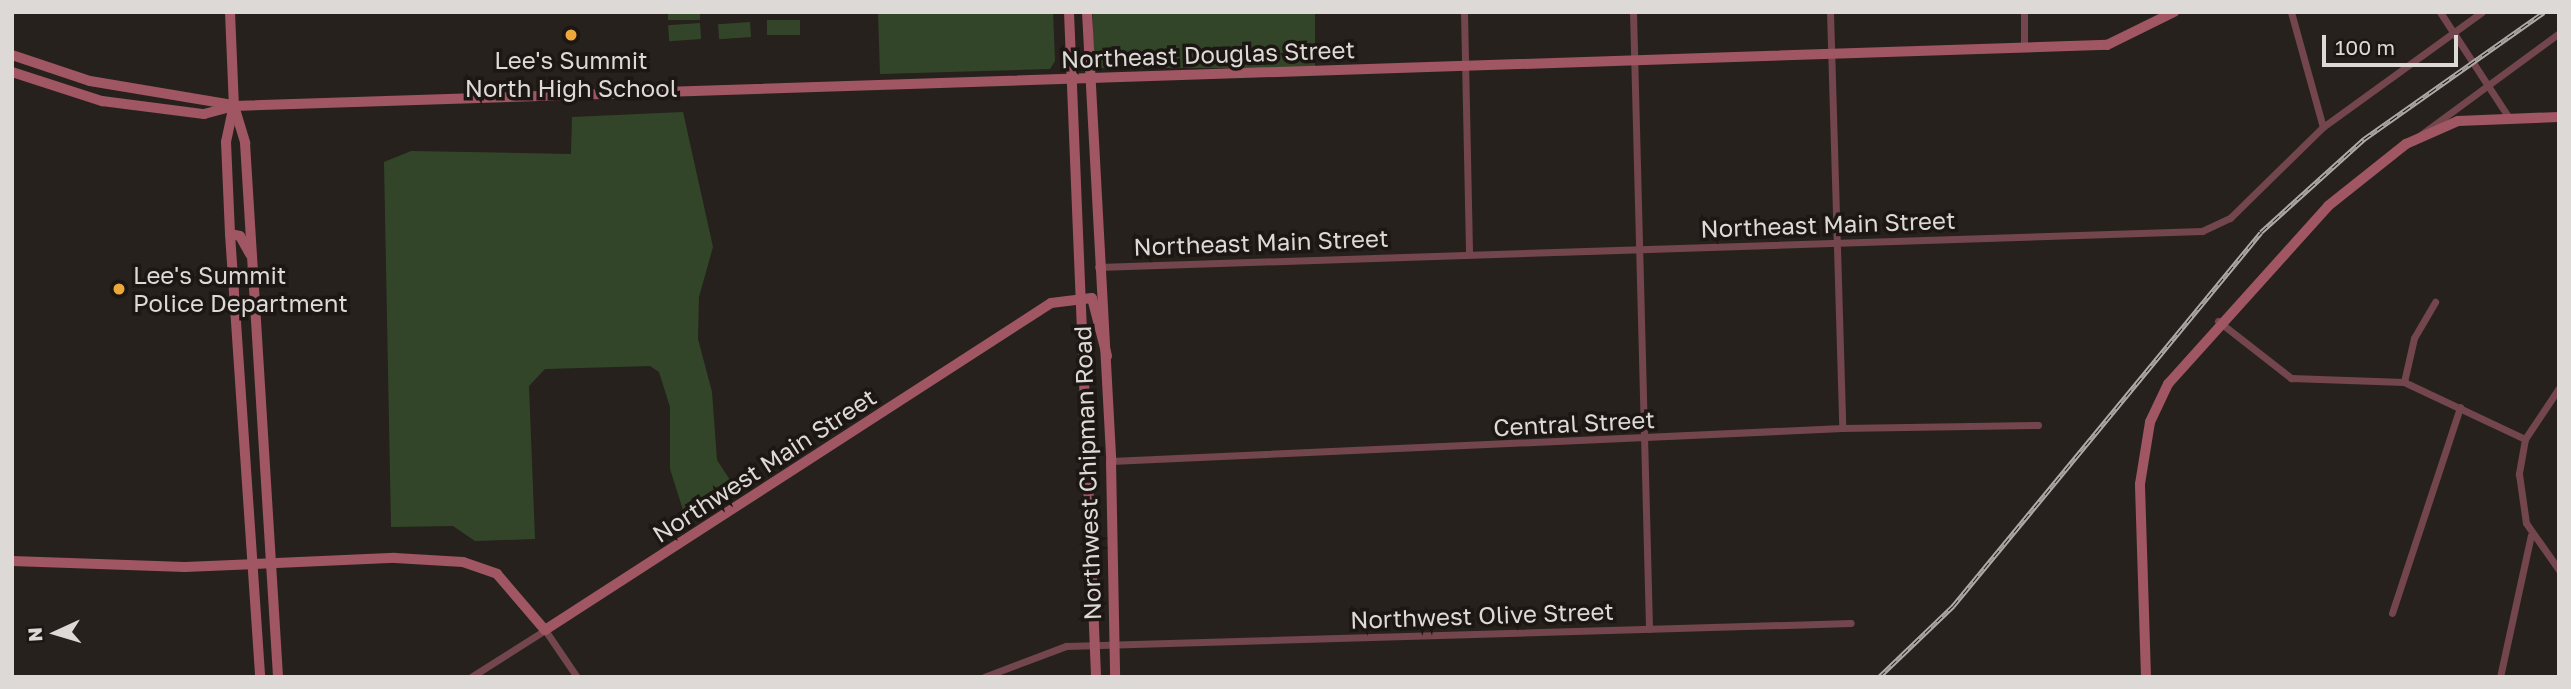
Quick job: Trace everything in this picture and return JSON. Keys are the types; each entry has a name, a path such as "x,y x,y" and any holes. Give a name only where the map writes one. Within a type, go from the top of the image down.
{"main road":[{"path":"230,12 234,106 244,143 278,677"},
{"name":"Northwest Chipman Road","path":"1069,12 1097,677"},
{"name":"Northwest Chipman Road","path":"1087,12 1087,79 1098,267 1107,356 1115,677"},
{"name":"Northeast Douglas Street","path":"12,55 90,81 234,106 2106,45 2174,12"},
{"name":"Northeast Douglas Street","path":"12,72 102,101 204,114 234,106"},
{"path":"234,106 226,142 230,233 260,677"},
{"path":"2146,677 2143,451 2168,384 2218,321 2328,206 2419,136 2458,121 2559,117"},
{"path":"230,233 240,236 252,257"},
{"path":"1082,296 1092,298 1107,356"},
{"name":"Northwest Main Street","path":"545,630 1051,303 1082,296"},
{"path":"12,561 463,562 497,574 545,630"}],"street":[{"path":"1464,12 1468,253"},
{"path":"1633,12 1649,629"},
{"path":"1830,12 1842,428"},
{"path":"2024,12 2024,47"},
{"path":"2291,12 2323,127"},
{"path":"2440,12 2509,118"},
{"name":"Northeast Main Street","path":"1098,267 2202,231 2230,218 2323,127 2453,30 2482,12"},
{"path":"2419,136 2487,83 2559,33"},
{"path":"2404,382 2414,338 2435,302"},
{"path":"2218,321 2291,378 2404,382 2525,439"},
{"path":"2559,388 2525,439 2519,489 2531,534 2559,570"},
{"path":"2392,612 2460,407"},
{"name":"Central Street","path":"1111,461 1842,428 2038,425"},
{"path":"2500,677 2531,534"},
{"name":"Northwest Olive Street","path":"984,677 1039,652 1096,645 1851,623"},
{"path":"545,630 577,677"},
{"name":"Northwest Main Street","path":"471,677 545,630"}],"green space":[{"path":"668,12 700,12 700,20 668,20"},
{"path":"878,12 1053,12 1055,61 1050,69 880,74"},
{"path":"1093,12 1315,12 1315,68 1093,68"},
{"path":"767,20 800,20 800,35 767,35"},
{"path":"750,22 751,37 719,39 718,24"},
{"path":"700,23 701,39 669,41 668,25"},
{"path":"683,112 713,247 699,297 698,339 712,392 717,460 730,480 683,510 670,469 670,407 659,372 650,366 545,369 529,386 535,539 475,541 453,526 391,527 384,162 411,151 571,154 572,117"}],"railway":[{"path":"1879,677 1953,606 2261,232 2364,139 2544,12"}],"place":[{"name":"Lee's Summit North High School","path":"571,35"},
{"name":"Lee's Summit Police Department","path":"119,289"}]}
